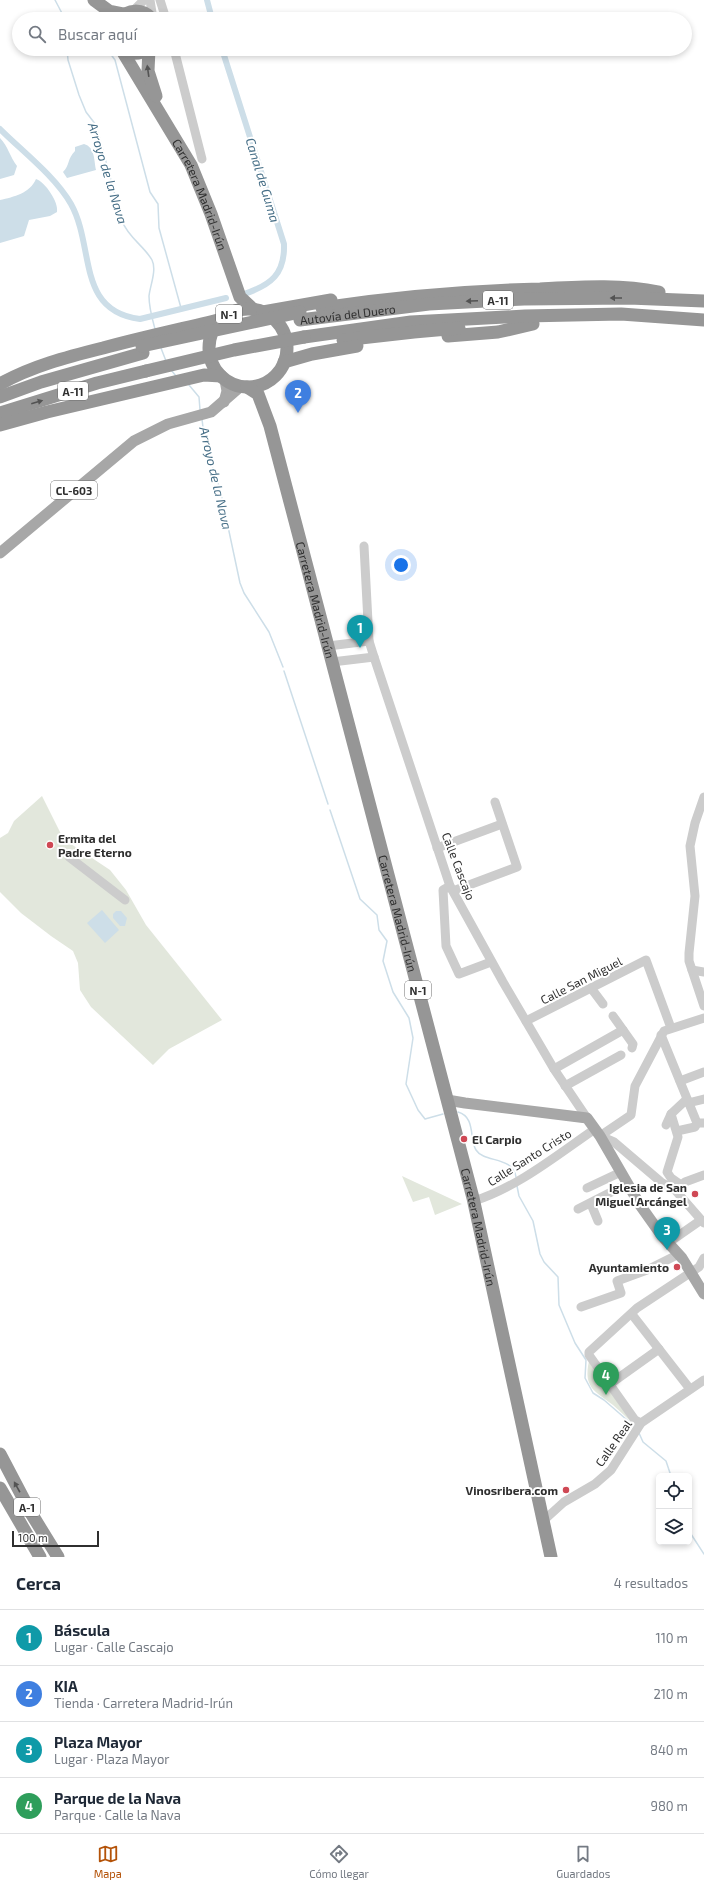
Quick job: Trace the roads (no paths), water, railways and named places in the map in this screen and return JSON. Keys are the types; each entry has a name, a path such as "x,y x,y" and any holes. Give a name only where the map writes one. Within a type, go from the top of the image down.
{"highway":[{"path":"92,0 113,12"},
{"path":"92,0 101,12"},
{"name":"Carretera Madrid-Irún","path":"126,56 173,132 191,165 203,193 240,297 259,311"},
{"name":"Carretera Madrid-Irún","path":"148,56 147,64 150,80 173,132"},
{"name":"Carretera Madrid-Irún","path":"225,257 233,299 225,317"},
{"path":"259,311 439,286 526,281 563,288"},
{"path":"300,316 377,299 442,293 563,288 648,290 701,301"},
{"name":"Autovía del Duero","path":"0,397 143,345 300,316 429,304 524,299 629,298 701,301"},
{"name":"N-1","path":"244,387 223,378 213,366 209,354 214,329 225,317 241,310 259,311 273,318 283,333 287,350 284,362"},
{"name":"Autovía del Duero","path":"0,413 97,383 147,375 234,350 304,341 411,322 525,316 621,314 701,320"},
{"path":"0,387 143,345 174,330 225,317"},
{"path":"304,341 533,324 650,324 701,320"},
{"path":"244,387 266,382 280,370 284,362 312,354 352,346 498,332 533,324"},
{"path":"0,384 16,375 38,366 143,345"},
{"path":"0,425 147,375"},
{"path":"0,425 46,412 194,377 204,375 223,378"},
{"name":"Carretera Madrid-Irún","path":"265,412 264,392 266,382"},
{"name":"Carretera Madrid-Irún","path":"244,387 258,394 265,412 474,1201 551,1557"},
{"name":"A-1","path":"0,1454 31,1513 58,1557"},
{"name":"A-1","path":"0,1488 40,1557"}],"main road":[{"path":"223,378 227,391 224,402"},
{"name":"CL-603","path":"0,553 134,441 157,428 212,412 244,387"},
{"path":"447,1100 465,1104 587,1118"},
{"name":"Calle Cascajo","path":"587,1118 598,1133 627,1184 665,1239 679,1254 698,1268 704,1294"}],"street":[{"path":"129,12 144,0"},
{"path":"150,0 151,12"},
{"path":"160,0 164,12"},
{"path":"176,56 202,159"},
{"name":"Calle Cascajo","path":"364,546 369,641 437,848 452,889 491,962 554,1069 587,1118"},
{"path":"328,646 369,641"},
{"path":"332,662 374,657"},
{"path":"704,797 700,819 690,846 695,896 689,954 696,984 704,1006"},
{"path":"491,962 460,974 446,946 443,890 452,889 517,867 494,802"},
{"path":"437,848 502,824"},
{"path":"69,856 125,900"},
{"name":"Calle San Miguel","path":"526,1021 646,960 671,1028"},
{"path":"692,970 704,972"},
{"path":"696,984 704,976"},
{"path":"591,988 603,1004"},
{"path":"612,1016 633,1044 632,1048"},
{"path":"678,1131 695,1127 700,1123 687,1101 661,1035 664,1031 671,1028 704,1018"},
{"path":"554,1069 623,1030"},
{"name":"Calle Santo Cristo","path":"474,1201 489,1196 514,1183 598,1133 631,1116 635,1086 661,1035"},
{"path":"565,1086 621,1055"},
{"path":"680,1081 704,1072"},
{"path":"666,1125 671,1114 687,1101 704,1099"},
{"path":"665,1239 703,1222 667,1172 678,1137 678,1131 671,1114"},
{"path":"598,1133 614,1142 661,1182 679,1188"},
{"path":"587,1188 621,1172"},
{"path":"679,1188 685,1182 704,1175"},
{"path":"578,1209 591,1204 627,1184"},
{"path":"591,1204 598,1221"},
{"path":"581,1307 621,1293 617,1281 679,1254"},
{"path":"641,1424 635,1420 588,1355 589,1352 637,1308 698,1268 704,1258"},
{"path":"634,1317 690,1389"},
{"path":"610,1384 659,1349"},
{"name":"Calle Real","path":"543,1521 564,1502 595,1484 611,1470 641,1424 704,1380"}],"waterway":[{"name":"Arroyo de la Nava","path":"55,0 61,12"},
{"name":"Canal de Guma","path":"207,0 210,12"},
{"name":"Arroyo de la Nava","path":"68,56 79,95 86,112 96,125 122,221 128,232 152,260 154,273 149,296 150,309 155,329"},
{"path":"112,56 115,60 150,192 158,204 159,228 181,308"},
{"name":"Canal de Guma","path":"224,56 284,244 284,254 279,271 262,287 244,294"},
{"name":"Canal de Guma","path":"0,129 38,164 71,204 83,239 90,275 96,290 106,304 120,314 140,319 226,298"},
{"name":"Arroyo de la Nava","path":"161,348 166,361"},
{"name":"Arroyo de la Nava","path":"171,370 176,376"},
{"name":"Arroyo de la Nava","path":"189,385 199,397 200,410"},
{"name":"Arroyo de la Nava","path":"202,419 205,445 220,489 240,583 244,593 269,632 283,667"},
{"name":"Arroyo de la Nava","path":"284,671 328,804"},
{"name":"Arroyo de la Nava","path":"330,810 360,899 377,915 379,930 387,941 383,961 393,992 409,1018 413,1038 406,1084 418,1110 425,1119 443,1114"},
{"name":"Arroyo de la Nava","path":"458,1112 464,1115 470,1123 476,1150 485,1157 510,1166 514,1170 516,1177"},
{"name":"Arroyo de la Nava","path":"517,1186 519,1196 533,1221 540,1254 544,1262 558,1277 559,1305 575,1343 586,1360 585,1378 593,1393 604,1400 634,1426"},
{"name":"Arroyo de la Nava","path":"639,1433 643,1442 666,1461 670,1473"},
{"name":"Arroyo de la Nava","path":"692,1536 704,1554"}],"place":[{"name":"KIA","path":"298,413"},
{"name":"Báscula","path":"360,648"},
{"name":"Ermita del Padre Eterno","path":"50,845"},
{"name":"El Carpio","path":"464,1139"},
{"name":"Iglesia de San Miguel Arcángel","path":"695,1194"},
{"name":"Plaza Mayor","path":"667,1250"},
{"name":"Ayuntamiento","path":"677,1267"},
{"name":"Parque de la Nava","path":"606,1395"},
{"name":"Vinosribera.com","path":"566,1490"}]}
